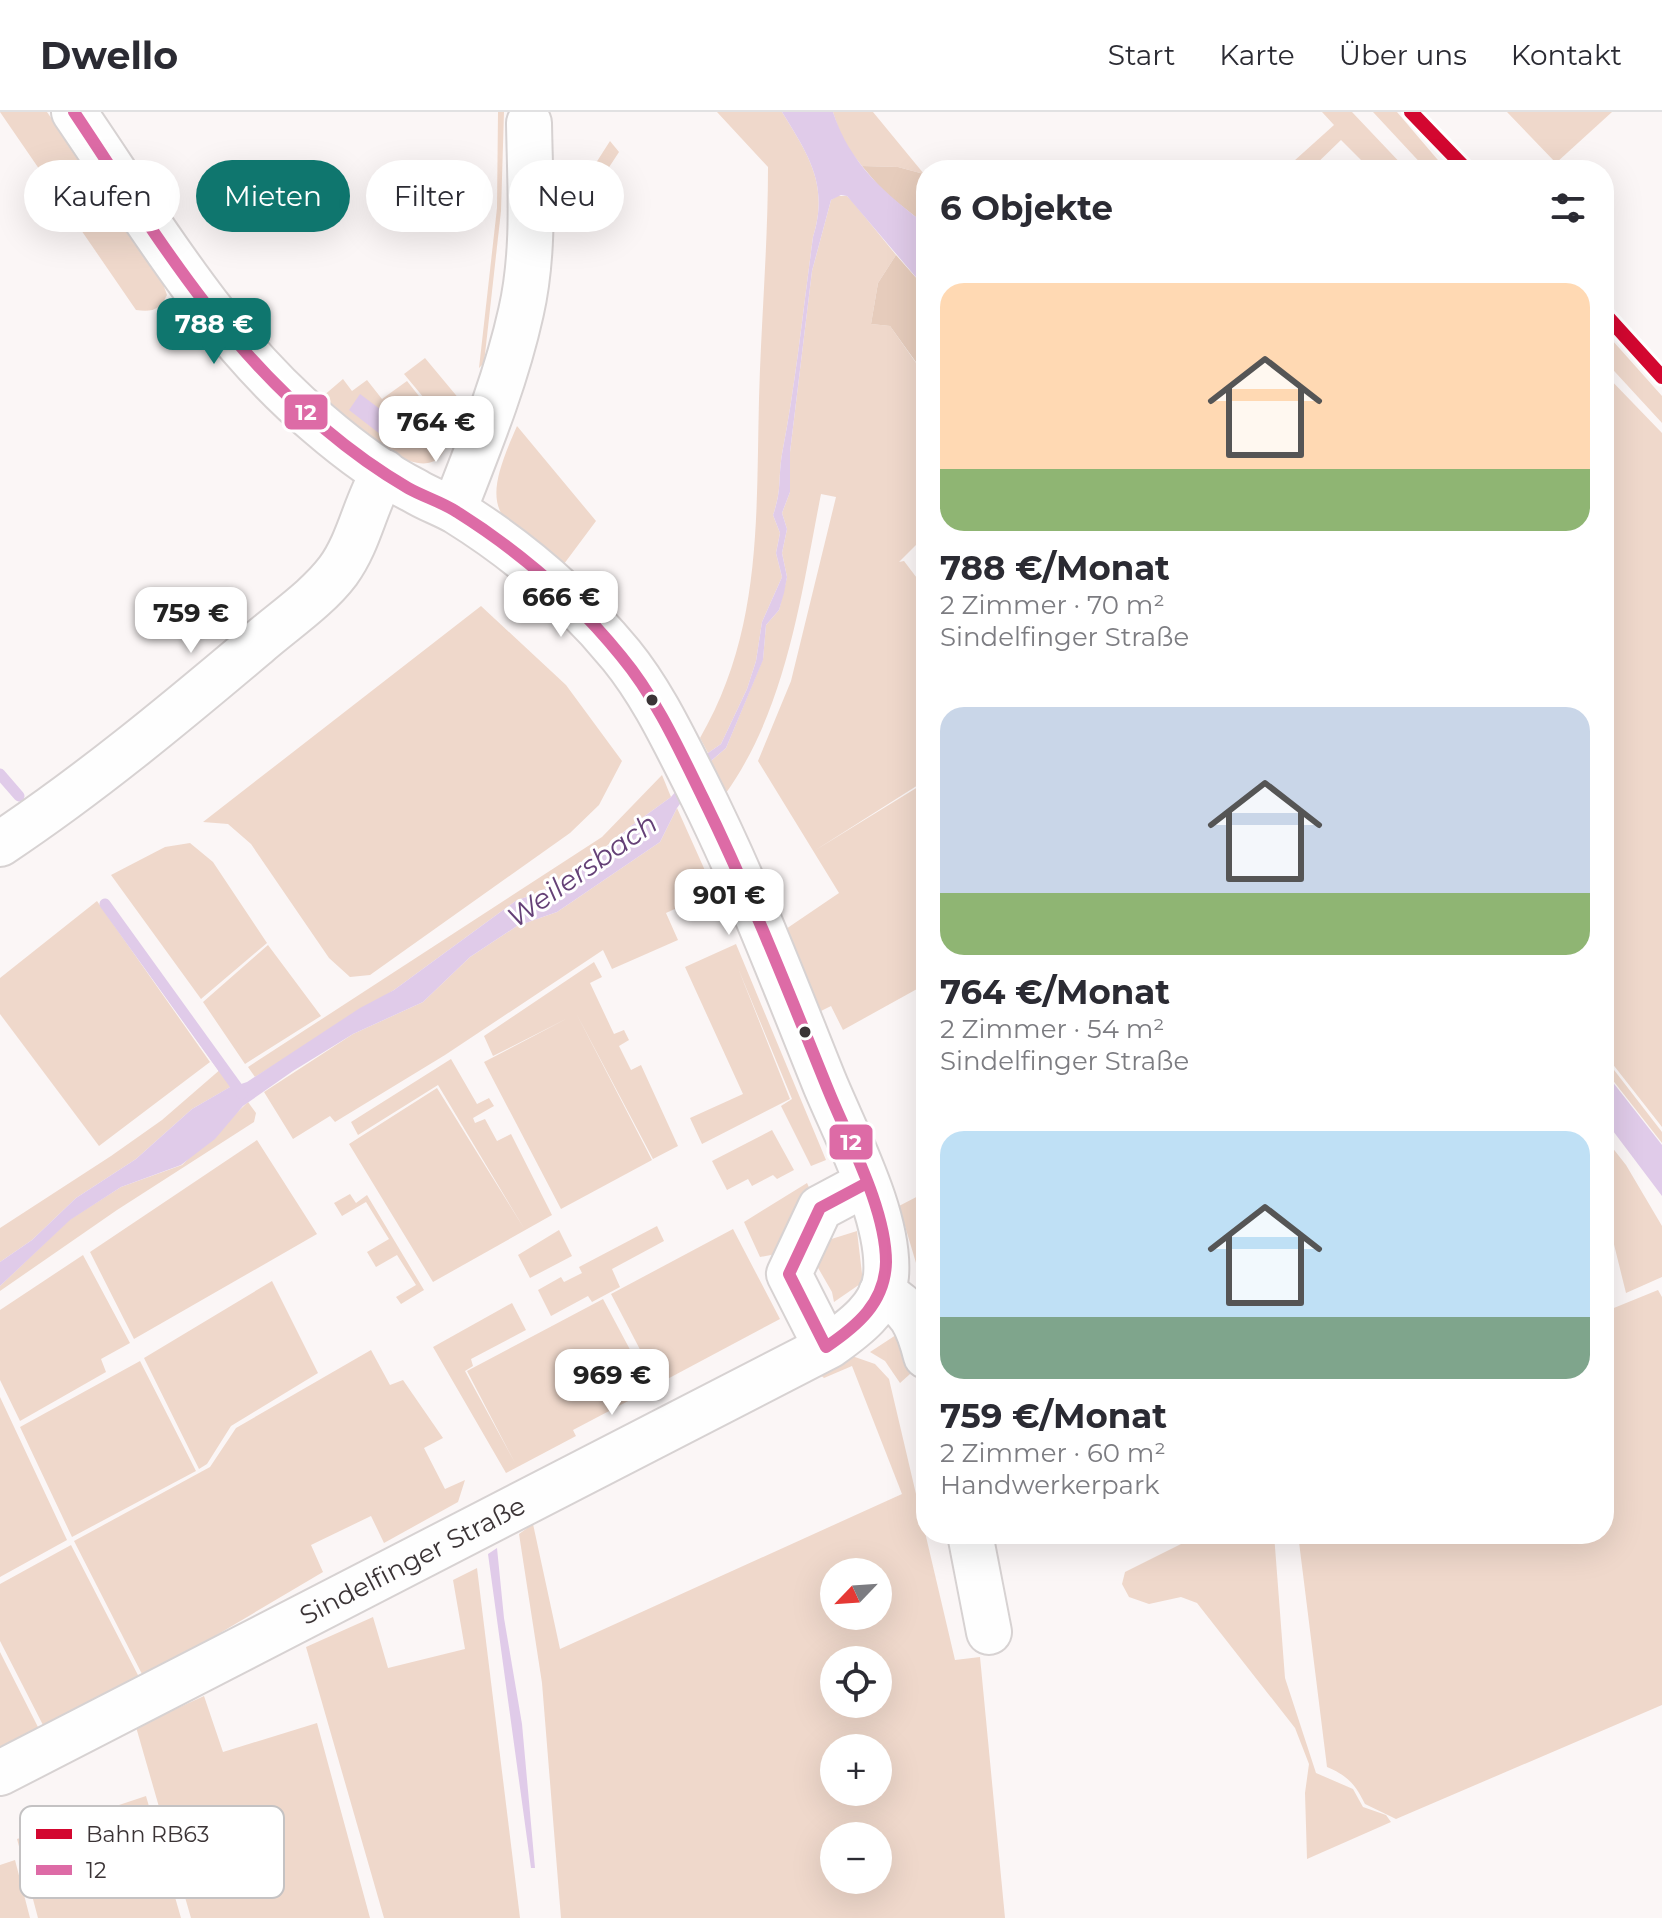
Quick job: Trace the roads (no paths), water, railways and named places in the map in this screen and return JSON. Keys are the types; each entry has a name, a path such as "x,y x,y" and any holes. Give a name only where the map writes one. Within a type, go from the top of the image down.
{"street":[{"path":"74,112 191,282 258,366 321,426 384,472 454,510 574,602 643,684 711,814 775,959 865,1184 885,1253 887,1273 881,1293 903,1304 916,1325"},
{"path":"454,510 492,411 522,311 530,238 529,123"},
{"path":"0,844 51,810 168,720 337,572 357,535 369,497 384,472"},
{"path":"826,1347 789,1274 820,1208 865,1184"},
{"name":"Sindelfinger Straße","path":"0,1773 826,1347 863,1319 881,1293"},
{"path":"972,1544 989,1632"}],"water":[{"name":"Weilersbach","path":"782,112 833,112 849,147 870,176 916,217 916,277 847,196 841,195 831,200 812,271 790,452 790,492 782,513 787,529 782,553 787,577 784,593 779,610 766,625 763,660 726,748 712,760 677,808 660,842 557,912 517,926 470,957 423,1002 353,1034 293,1071 243,1106 215,1139 181,1165 121,1187 70,1220 0,1286 0,1262 32,1240 76,1198 136,1159 192,1109 230,1087 101,906 232,1087 247,1082 360,1008 394,990 517,900 539,893 587,865 631,826 671,797 708,753 721,744 747,689 756,661 762,622 782,577 776,553 780,533 773,515 779,491 819,202 808,157"},
{"path":"360,394 392,418 380,434 349,410"},
{"path":"1614,1084 1662,1145 1662,1196 1614,1132"},
{"path":"497,1548 504,1618 522,1724 535,1868 531,1868 488,1554"}],"waterway":[{"path":"0,774 19,796"},
{"path":"105,904 242,1094"}],"rail line":[{"name":"RB63","path":"1411,112 1457,160"},
{"name":"RB63","path":"1614,324 1662,377"}]}
